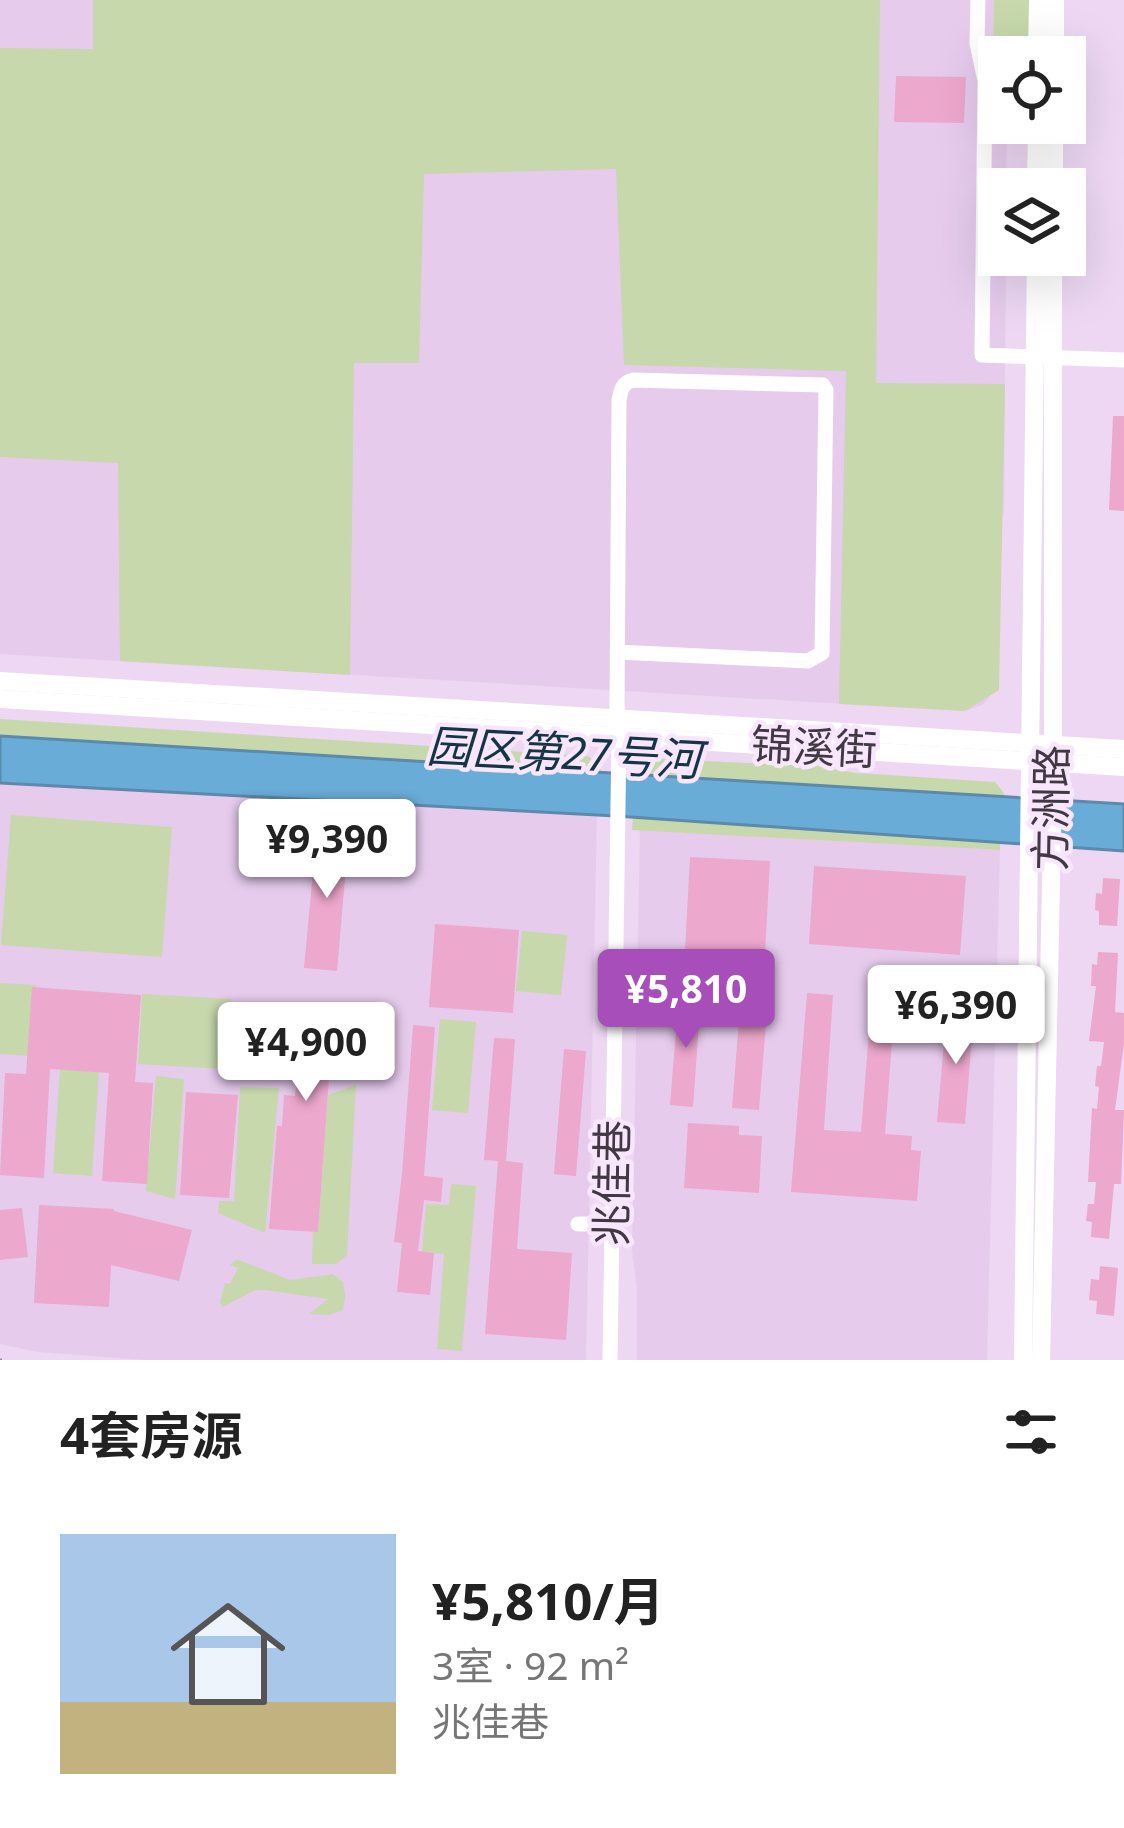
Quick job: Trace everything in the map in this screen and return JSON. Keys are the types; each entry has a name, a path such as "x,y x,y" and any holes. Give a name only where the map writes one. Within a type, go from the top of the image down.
{"main road":[{"path":"1037,36 1038,0"},
{"path":"1055,0 1055,36"},
{"name":"方洲路","path":"1037,276 1052,754 1041,1360"},
{"name":"方洲路","path":"1023,1360 1029,790 1043,356 1051,276"},
{"name":"锦溪街","path":"0,681 1030,752 1124,767"},
{"name":"锦溪街","path":"0,699 618,727"},
{"name":"锦溪街","path":"1052,754 1124,749"}],"street":[{"path":"978,0 978,45"},
{"path":"990,144 982,355 1124,360"},
{"name":"兆佳巷","path":"610,1360 619,400 626,382 823,385 822,653 808,661 617,652"},
{"path":"578,1224 611,1225"}],"shaded area":[{"path":"0,0 1007,0 1002,36 978,36 978,144 1007,144 1006,168 978,168 978,276 1006,276 1004,510 997,551 992,690 982,705 965,711 0,654"},
{"path":"0,783 597,815 586,1360 145,1360 38,1352 0,1344"},
{"path":"640,830 1000,850 987,1360 637,1360 632,1251"}],"green space":[{"path":"93,0 880,0 876,383 1005,384 999,690 965,711 839,704 846,371 624,365 616,169 424,174 419,363 354,363 350,675 120,661 118,463 0,457 0,48 93,49"},
{"path":"994,0 1030,0 1029,36 993,36"},
{"path":"0,719 588,756 602,772 0,736"},
{"path":"640,758 816,766 995,782 1004,793 1003,797 638,775"},
{"path":"11,815 172,827 162,957 1,945"},
{"path":"633,817 1000,843 1000,850 632,830"},
{"path":"522,931 567,935 561,995 516,991"},
{"path":"0,983 36,985 32,1056 0,1054"},
{"path":"142,994 231,999 227,1069 138,1064"},
{"path":"440,1019 476,1022 468,1113 432,1110"},
{"path":"60,1069 99,1072 92,1176 53,1173"},
{"path":"156,1076 184,1079 175,1199 146,1191"},
{"path":"356,1085 347,1255 336,1264 312,1264 328,1095"},
{"path":"240,1087 279,1088 265,1233 218,1213 219,1201 234,1201"},
{"path":"451,1184 476,1186 462,1351 437,1349 444,1254 422,1252 426,1204 449,1205"},
{"path":"236,1259 290,1280 333,1274 343,1282 343,1310 309,1314 328,1299 265,1290 255,1290 223,1307 225,1283 230,1284 238,1268 230,1265"}],"water":[{"path":"0,736 1124,804 1124,851 616,816 0,783"}],"building":[{"path":"896,76 966,77 964,123 894,122"},
{"path":"1113,416 1124,416 1124,511 1109,510"},
{"path":"317,830 349,832 337,971 304,968"},
{"path":"690,857 770,861 765,954 748,954 746,985 697,982 699,951 685,950"},
{"path":"814,866 966,876 960,955 809,944"},
{"path":"1103,878 1120,879 1117,926 1099,925 1096,893 1102,894"},
{"path":"435,924 519,930 513,1013 429,1007"},
{"path":"1098,952 1118,953 1115,1012 1124,1013 1115,1110 1124,1110 1121,1184 1114,1184 1109,1239 1091,1237 1092,1222 1086,1221 1088,1204 1094,1204 1096,1182 1088,1182 1092,1108 1097,1109 1097,1066 1101,1066 1104,1042 1089,1041 1096,986 1091,986 1092,964 1097,965"},
{"path":"32,987 141,995 135,1082 153,1083 147,1184 102,1181 109,1073 50,1069 44,1178 0,1175 5,1073 26,1074"},
{"path":"807,993 833,995 824,1130 861,1132 871,1007 924,1011 922,1030 893,1028 885,1134 912,1136 911,1150 921,1151 917,1201 791,1192"},
{"path":"679,994 701,995 693,1107 670,1105"},
{"path":"741,996 768,999 759,1110 732,1108"},
{"path":"275,1009 368,1015 365,1063 342,1062 341,1079 329,1078 318,1232 269,1229 277,1126 282,1126 284,1095 295,1096 297,1076 258,1074 261,1024 274,1024"},
{"path":"947,1009 974,1011 965,1124 937,1122"},
{"path":"413,1025 435,1027 424,1176 443,1178 441,1202 424,1200 418,1251 434,1253 430,1295 397,1292 402,1243 394,1242"},
{"path":"494,1038 515,1039 506,1161 523,1163 517,1249 572,1253 566,1340 485,1334 498,1161 484,1160"},
{"path":"564,1049 586,1051 576,1176 554,1174"},
{"path":"186,1092 238,1095 229,1198 180,1195"},
{"path":"688,1123 739,1126 739,1135 762,1136 759,1193 684,1188"},
{"path":"39,1205 114,1209 192,1230 179,1281 111,1265 109,1307 34,1303"},
{"path":"22,1208 28,1257 0,1260 0,1210"},
{"path":"1100,1266 1118,1268 1114,1316 1096,1314 1097,1301 1089,1300 1091,1279 1099,1280"}],"water label":[{"name":"园区第27号河","path":"564,753"}]}
